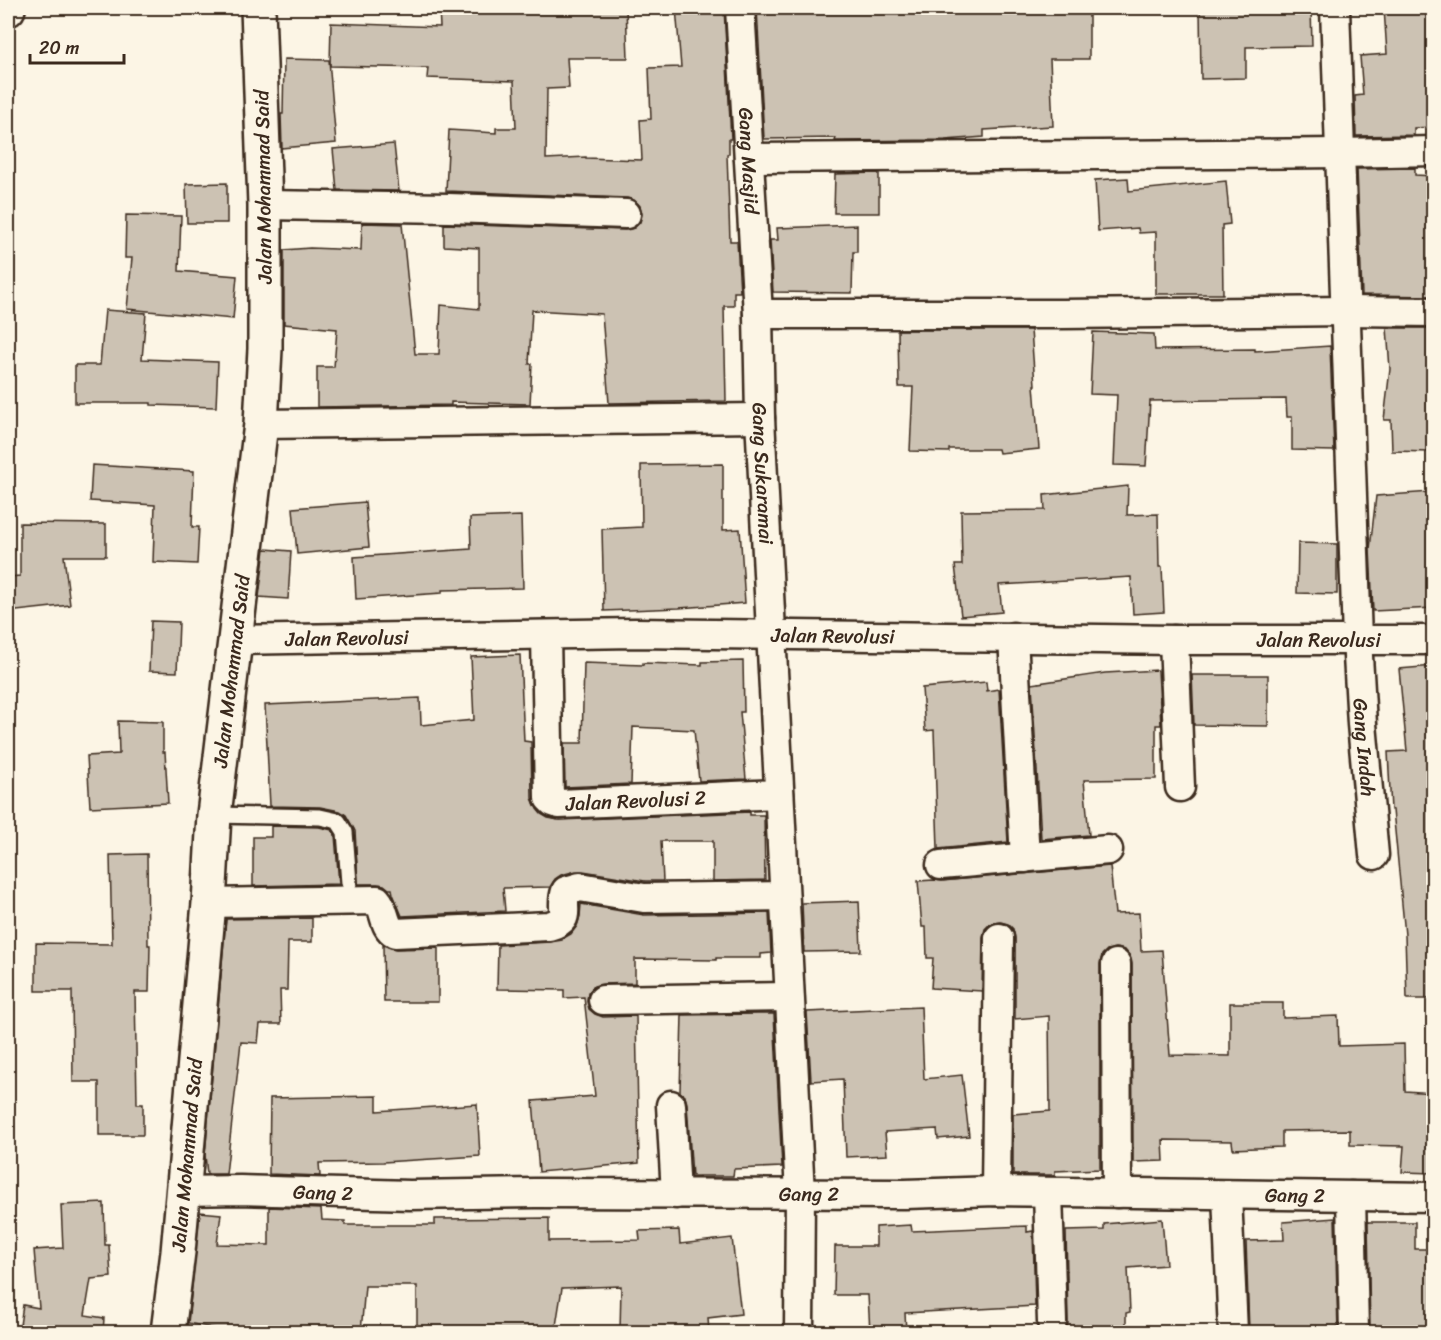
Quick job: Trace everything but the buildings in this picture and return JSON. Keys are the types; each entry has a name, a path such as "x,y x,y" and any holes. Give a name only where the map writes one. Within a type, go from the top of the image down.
{"street":[{"name":"Jalan Mohammad Said","path":"168,1332 178,1252 209,903 214,815 261,423 265,349 265,205 258,8"},
{"name":"Gang Masjid","path":"740,8 758,314"},
{"name":"Gang Indah","path":"1335,8 1357,639 1374,855"},
{"path":"749,158 1340,153 1434,150"},
{"path":"265,205 626,214"},
{"path":"758,314 1434,312"},
{"name":"Gang Sukaramai","path":"758,314 760,418 800,1194 799,1332"},
{"path":"261,423 760,418"},
{"name":"Jalan Revolusi","path":"235,640 635,633 1434,640"},
{"name":"Jalan Revolusi 2","path":"546,635 549,798 553,802 559,804 779,794"},
{"path":"1013,637 1025,858"},
{"path":"1174,639 1180,787"},
{"path":"941,866 1108,850"},
{"path":"209,903 377,900 382,904 388,929 395,933 549,926 564,918 566,891 580,887 644,898 784,896"},
{"path":"996,1191 999,938"},
{"path":"1116,964 1117,1193"},
{"path":"603,1000 789,997"},
{"path":"672,1105 676,1194"},
{"name":"Gang 2","path":"183,1191 251,1190 410,1195 905,1194 996,1191 1434,1197"},
{"path":"1048,1192 1052,1323"},
{"path":"1227,1195 1233,1332"},
{"path":"1352,1196 1354,1332"}],"lane":[{"path":"214,815 320,817 338,821 345,832 349,883"}]}
